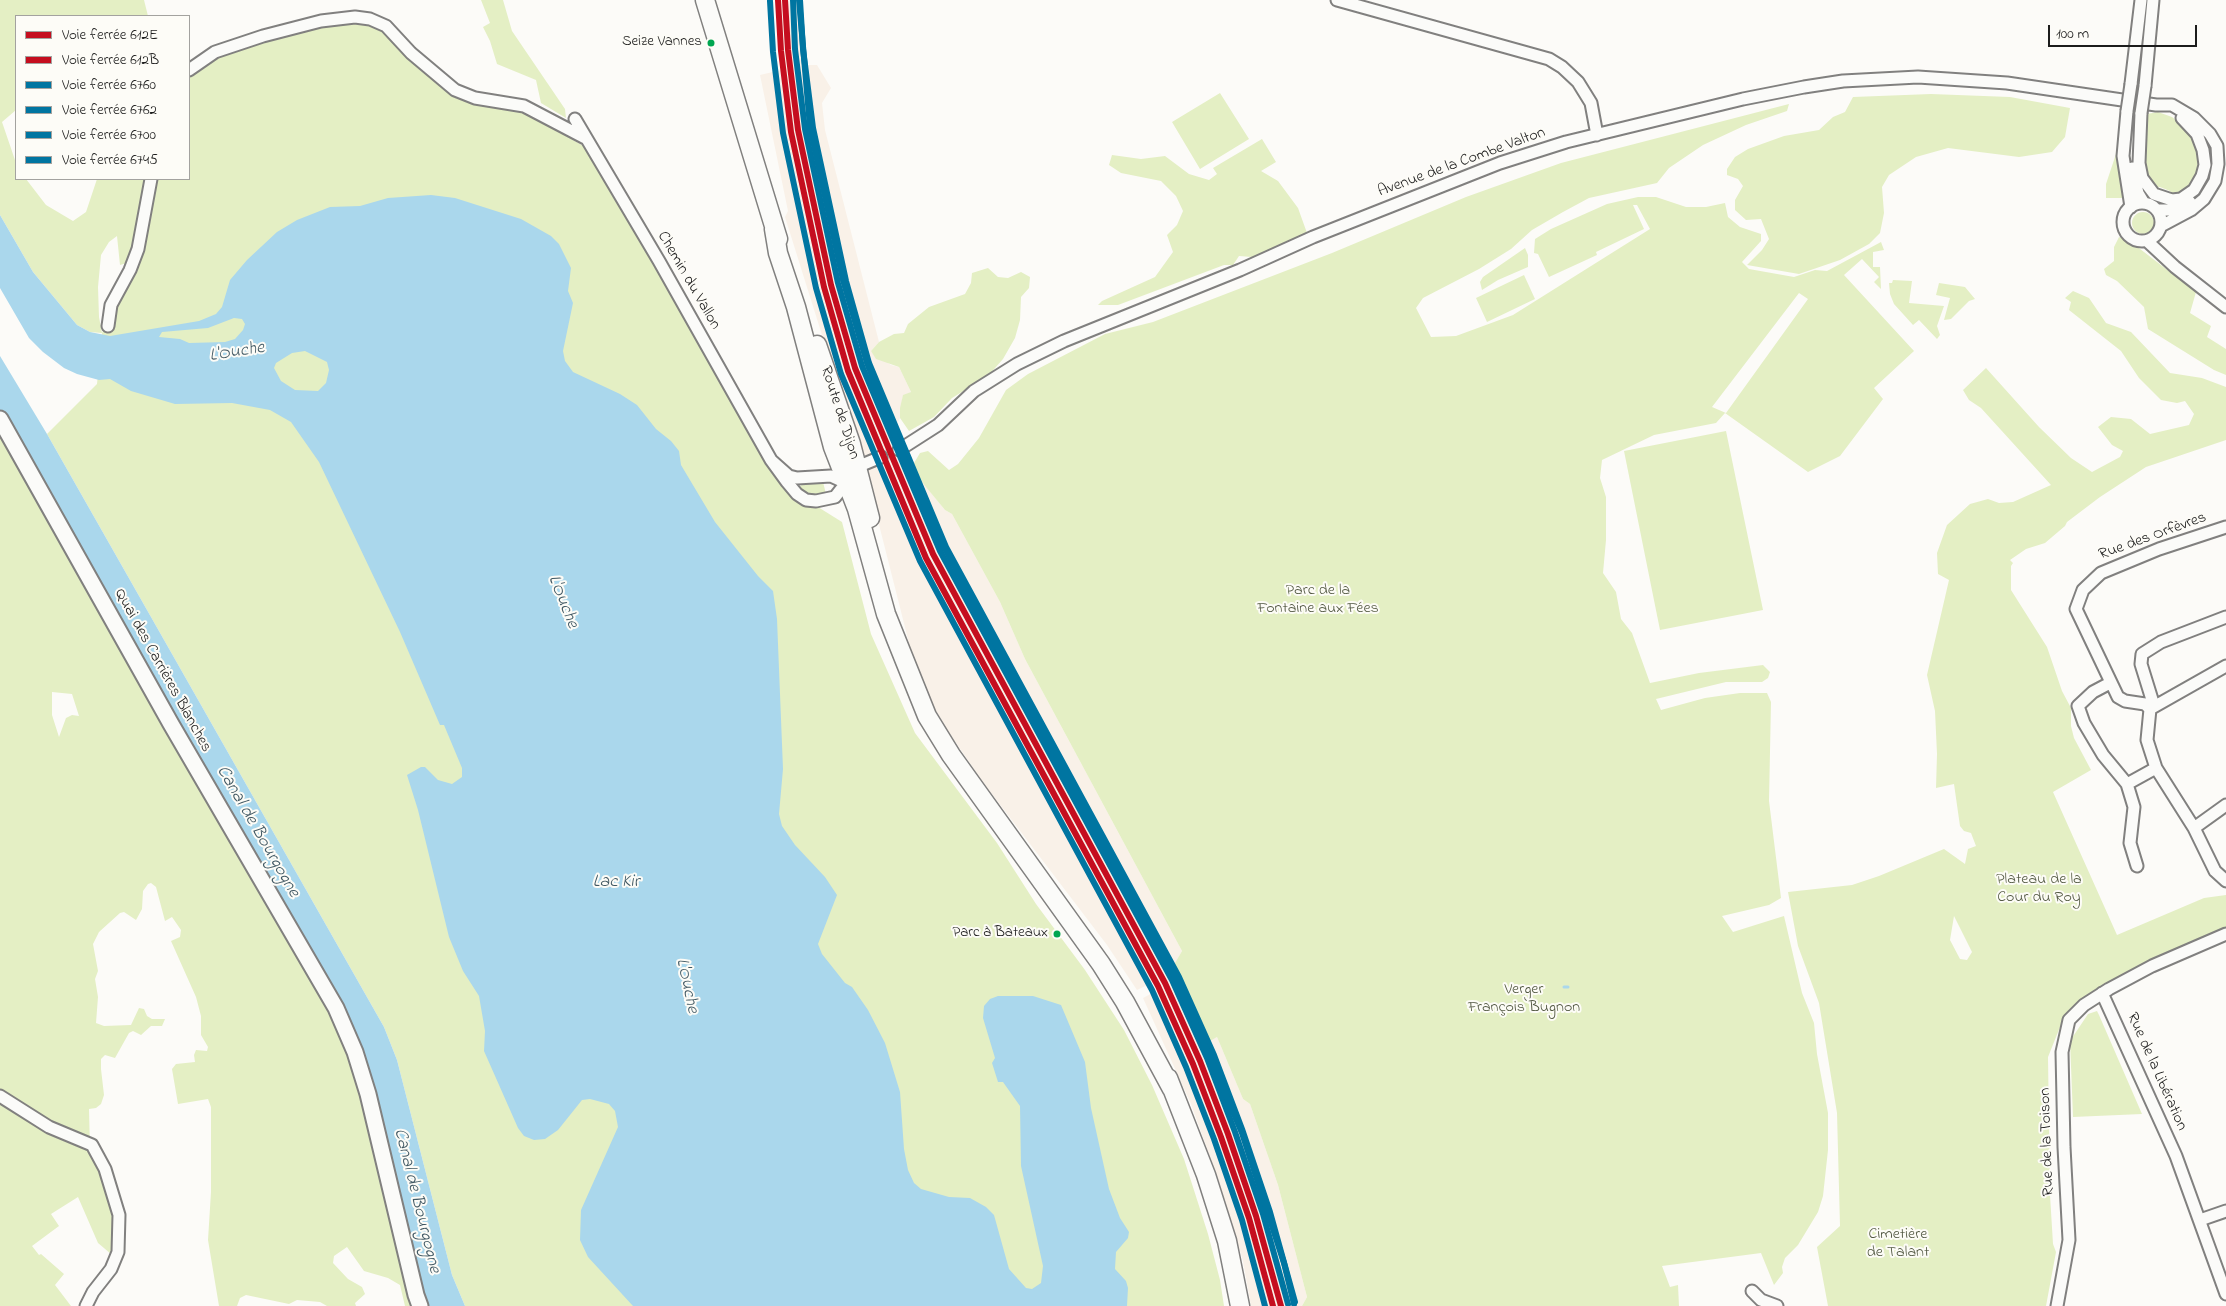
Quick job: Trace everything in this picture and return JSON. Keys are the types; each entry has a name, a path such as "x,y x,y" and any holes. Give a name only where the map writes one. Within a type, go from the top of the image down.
{"main road":[{"name":"Route de Dijon","path":"705,0 774,229 807,312 857,467"},
{"name":"Route de Dijon","path":"774,229 778,253 804,338 833,447 857,509 886,614 908,667"},
{"name":"Route de Dijon","path":"804,338 820,373 843,444 850,459 857,467"},
{"path":"857,467 846,483 858,493 871,521"},
{"path":"857,467 900,627 908,667 937,735 1111,978 1172,1089"},
{"path":"1033,867 1045,874 1093,938 1122,982 1157,1052 1209,1185 1233,1268 1240,1306"},
{"path":"1045,888 1056,895 1082,929 1093,938"}],"street":[{"path":"1337,0 1549,59 1562,67 1578,82 1591,103 1597,135"},
{"path":"2130,207 2123,156 2141,0"},
{"path":"2153,0 2141,114 2140,174 2146,186 2154,194 2172,200 2181,199 2190,193 2199,181 2205,165 2203,150 2197,134 2192,126 2178,116"},
{"path":"190,69 215,52 263,36 340,18 370,19 386,26 411,53 455,90 475,98 524,106 587,139"},
{"name":"Avenue de la Combe Valton","path":"899,450 938,425 974,391 1017,364 1064,340 1240,270 1313,237 1500,163 1597,135 1743,98 1843,81 1918,76 2007,83 2156,105 2172,105 2187,113 2221,143"},
{"path":"2156,105 2193,124 2221,143"},
{"path":"2141,114 2134,141 2132,165 2138,193 2144,203 2156,210 2179,209 2197,196 2209,177 2212,156 2221,143"},
{"name":"Chemin du Vallon","path":"575,119 659,261 771,460 797,494 806,500 835,497 846,483 831,476 797,478 789,476 771,460"},
{"path":"2147,241 2160,229 2191,210 2208,194 2217,172 2221,143"},
{"path":"108,326 111,305 130,270 138,249 151,180"},
{"path":"2144,203 2130,207 2124,216 2125,231 2134,240 2147,241 2175,267 2226,307"},
{"path":"2156,210 2164,250 2175,267"},
{"name":"Quai des Carrières Blanches","path":"0,419 171,724 336,1008 355,1052 368,1094 420,1306"},
{"path":"857,467 881,457"},
{"name":"Rue des Orfèvres","path":"2110,683 2081,623 2077,604 2083,590 2101,573 2159,549 2225,530"},
{"path":"2226,617 2161,642 2142,654 2141,664 2152,707 2147,740 2156,768 2194,828 2215,871 2226,881"},
{"path":"2152,707 2226,666"},
{"path":"2137,866 2130,843 2134,807 2127,784 2103,755 2084,723 2078,706 2093,692 2110,683 2118,697 2125,701 2152,707"},
{"path":"2127,784 2156,768"},
{"path":"2194,828 2226,805"},
{"path":"2102,993 2152,966 2226,934"},
{"name":"Rue de la Libération","path":"2102,993 2176,1156 2226,1294"},
{"name":"Rue de la Toison","path":"2057,1306 2069,1240 2064,1147 2062,1052 2069,1020 2084,1005 2102,993"},
{"path":"0,1096 49,1127 92,1145 105,1169 118,1215 120,1233 118,1252 111,1269 93,1292 86,1306"},
{"path":"2200,1220 2226,1211"},
{"path":"1752,1291 1760,1299 1777,1306"}],"shaded area":[{"path":"776,0 797,0 802,65 817,65 831,88 822,103 825,130 879,342 871,351 891,365 899,367 911,392 903,396 900,418 895,428 895,443 903,461 915,468 917,475 945,510 952,514 1000,602 1025,659 1182,951 1171,971 1185,987 1210,1040 1217,1037 1243,1099 1250,1104 1278,1185 1307,1297 1302,1306 1251,1306 1243,1261 1219,1182 1191,1104 1143,998 1160,989 1156,981 1137,990 1107,945 982,781 948,731 926,694 912,655 869,485 869,465 886,459 883,451 865,456 858,450 785,217 788,211 760,75 781,70"}],"green space":[{"path":"0,0 144,0 148,15 15,15 15,111 2,122 15,160 15,180 27,180 46,205 73,221 86,212 97,180 145,180 133,250 127,263 120,265 117,236 109,242 101,255 98,287 99,317 102,333 90,332 77,325 33,272 0,215"},
{"path":"481,0 503,0 512,31 565,109 566,118 541,103 536,80 497,64 490,41 483,27 490,23"},
{"path":"350,20 375,25 383,30 421,71 454,95 473,103 525,112 592,151 801,504 818,507 842,522 871,634 915,733 997,843 1036,904 1085,970 1124,1030 1152,1085 1184,1159 1208,1234 1220,1280 1224,1306 465,1306 452,1275 397,1060 384,1027 47,434 97,384 102,333 137,265 154,180 190,180 190,74 219,55 285,34"},
{"path":"1220,93 1249,139 1200,169 1172,122"},
{"path":"1931,94 2010,97 2070,108 2065,137 2052,152 2019,157 1948,148 1916,157 1889,175 1882,187 1884,213 1880,233 1869,244 1840,260 1799,274 1747,265 1762,250 1769,239 1761,219 1746,220 1735,210 1735,200 1743,186 1738,179 1727,175 1727,169 1735,157 1748,149 1784,136 1819,130 1833,117 1845,112 1853,97"},
{"name":"Parc de la Fontaine aux Fées","path":"1789,104 1787,111 1746,125 1703,145 1669,168 1657,183 1589,198 1532,230 1511,249 1479,269 1423,298 1416,308 1431,337 1456,336 1513,315 1650,229 1637,205 1633,205 1644,229 1596,252 1597,255 1549,277 1538,254 1534,253 1535,239 1551,229 1607,204 1638,197 1656,197 1686,207 1706,207 1725,203 1728,217 1740,227 1761,234 1761,241 1742,262 1749,269 1794,277 1815,270 1827,271 1881,242 1884,250 1873,252 1873,267 1880,267 1881,289 1874,282 1879,277 1862,259 1844,275 1914,351 1874,388 1883,399 1840,456 1808,472 1725,413 1716,423 1654,435 1602,460 1600,478 1606,497 1606,540 1603,573 1616,592 1621,619 1632,633 1650,683 1699,673 1763,665 1770,672 1768,678 1762,682 1726,682 1656,699 1661,710 1705,698 1740,693 1767,693 1771,702 1769,801 1781,898 1769,905 1722,916 1733,932 1784,916 1802,993 1814,1023 1817,1054 1828,1113 1828,1150 1823,1196 1818,1212 1798,1245 1785,1258 1782,1267 1783,1273 1774,1285 1761,1253 1662,1266 1670,1287 1678,1285 1679,1306 1302,1306 1307,1297 1278,1185 1250,1104 1243,1099 1217,1037 1210,1041 1185,987 1178,986 1171,970 1182,951 1025,659 1000,602 952,514 945,510 917,475 914,463 920,453 928,451 949,470 958,464 979,438 1006,390 1028,374 1105,334 1153,322 1332,253 1466,197 1561,163","holes":["1799,293 1808,299 1726,413 1712,407"]},
{"path":"2158,112 2172,117 2188,129 2199,145 2200,161 2198,175 2188,190 2174,197 2170,191 2160,187 2155,188 2145,172 2147,114"},
{"path":"1262,139 1276,162 1261,171 1278,181 1298,208 1307,233 1280,247 1252,257 1239,256 1233,265 1224,265 1118,305 1098,305 1102,301 1155,277 1173,252 1167,235 1177,225 1183,211 1176,196 1161,181 1121,173 1109,165 1112,155 1141,159 1165,156 1189,174 1209,180 1217,174 1213,168"},
{"path":"2121,139 2123,198 2106,198 2106,184"},
{"path":"2143,212 2151,215 2154,223 2151,231 2143,234 2135,231 2132,223 2135,215"},
{"path":"2119,237 2131,242 2196,292 2190,313 2211,326 2207,337 2226,349 2226,375 2214,370 2148,329 2144,307 2117,281 2106,275 2104,269 2114,261 2114,247"},
{"path":"1525,248 1528,255 1528,267 1498,280 1482,290 1480,282 1483,277"},
{"path":"988,268 998,277 1008,278 1021,272 1030,277 1029,288 1021,297 1020,320 1015,338 1003,359 988,376 952,398 934,417 909,431 900,418 900,408 903,395 911,392 899,367 876,359 871,351 879,342 894,334 904,333 908,324 929,307 965,294 971,283 972,273"},
{"path":"1524,275 1535,299 1487,322 1476,298"},
{"path":"1893,280 1912,281 1909,303 1944,306 1937,326 1940,335 1937,339 1919,320 1913,325 1894,304 1890,294 1889,283 1892,283"},
{"path":"1939,283 1965,287 1975,299 1969,301 1951,319 1944,320 1950,298 1936,295"},
{"path":"2073,291 2089,298 2106,323 2131,332 2170,373 2202,378 2226,387 2226,440 2146,467 2100,497 2067,522 2065,526 2045,543 2026,549 2010,560 2013,563 2011,566 2011,590 2047,647 2062,691 2071,708 2071,726 2074,738 2091,770 2053,792 2117,935 2204,898 2226,895 2226,930 2156,958 2083,998 2072,1008 2062,1022 2048,1057 2050,1195 2053,1244 2056,1252 2046,1306 1828,1306 1817,1247 1840,1226 1837,1113 1819,1003 1798,946 1788,892 1852,885 1944,849 1965,864 1968,849 1976,846 1971,833 1964,831 1960,826 1954,784 1936,788 1935,711 1927,675 1949,580 1938,574 1937,553 1947,525 1970,504 1988,499 1999,503 2013,502 2051,485 1981,408 1969,400 1963,390 1986,368 2039,427 2071,458 2092,472 2120,457 2123,451 2112,445 2098,427 2111,417 2131,419 2150,434 2189,425 2194,414 2185,401 2177,403 2161,400 2139,378 2121,351 2069,310 2071,302 2065,298","holes":["1954,916 1972,952 1967,960 1960,959 1950,940"]},
{"path":"0,410 336,998 427,1306 405,1306 400,1285 388,1278 364,1271 347,1247 334,1256 333,1263 348,1279 362,1287 365,1294 355,1303 356,1306 327,1306 320,1302 297,1300 289,1304 246,1295 240,1298 237,1306 219,1306 208,1240 211,1192 211,1107 208,1099 178,1104 172,1069 176,1064 195,1062 194,1055 196,1050 207,1051 208,1047 201,1035 201,1016 196,997 171,941 180,937 181,930 172,917 165,921 156,887 151,883 143,891 142,909 136,920 124,912 120,913 99,932 93,944 98,971 95,979 98,997 96,1023 104,1026 131,1025 139,1008 144,1009 147,1016 152,1019 165,1019 162,1026 151,1026 141,1035 133,1031 129,1033 115,1058 105,1055 101,1059 104,1095 101,1104 96,1108 89,1109 90,1150 102,1172 115,1218 111,1254 98,1243 78,1197 51,1214 59,1226 32,1246 39,1255 41,1254 64,1274 55,1285 71,1306 0,1306","holes":["52,692 72,694 79,716 72,715 66,718 59,737 52,715"]},
{"path":"1726,431 1763,610 1660,630 1624,451"},
{"path":"823,482 826,494 814,496 797,488 803,484"},
{"path":"2097,1011 2142,1114 2073,1117 2070,1041 2088,1014"}],"water":[{"name":"Lac Kir","path":"431,195 455,198 521,219 551,236 559,244 571,268 568,291 573,303 563,351 565,361 573,372 620,394 637,405 656,429 671,441 679,451 681,465 715,522 758,576 773,591 777,619 783,769 779,814 782,826 795,845 825,877 837,895 818,944 822,954 845,983 852,987 868,1010 885,1043 900,1092 904,1149 908,1170 914,1183 921,1189 949,1197 970,1198 986,1207 994,1215 1009,1269 1026,1288 1032,1289 1041,1283 1043,1266 1021,1166 1020,1106 1003,1082 998,1082 992,1063 995,1058 983,1018 984,1006 990,999 998,996 1033,996 1061,1005 1085,1062 1091,1108 1109,1189 1120,1218 1129,1232 1128,1238 1116,1252 1115,1269 1126,1281 1128,1288 1127,1306 633,1306 588,1257 580,1240 581,1210 618,1127 615,1111 609,1104 590,1099 582,1100 558,1130 545,1139 534,1140 524,1136 518,1128 484,1051 485,1031 479,996 463,971 449,937 418,810 407,775 421,767 425,767 438,780 452,784 462,777 462,768 444,725 440,725 400,632 319,462 291,422 270,410 232,403 175,404 131,391 110,379 99,380 64,368 43,352 29,338 0,288 0,215 33,272 77,325 90,332 110,336 199,321 216,314 222,307 230,280 247,260 277,232 297,220 330,207 360,206 388,198","holes":["234,318 242,319 245,324 243,330 235,339 225,342 189,343 180,339 159,337 162,332 208,328","305,351 327,362 329,370 326,383 318,391 295,390 281,381 274,368 276,363 292,353"]},
{"name":"Canal de Bourgogne","path":"0,356 47,434 384,1027 397,1060 452,1275 465,1306 427,1306 336,998 0,410"}],"tunnel":[{"path":"881,457 899,450"}],"rail line":[{"name":"612B","path":"778,0 781,51 791,132 824,287 848,371 926,558 1158,986 1193,1064 1221,1137 1249,1218 1273,1306"},
{"name":"612E","path":"785,0 788,50 798,130 831,285 855,368 933,554 1165,983 1200,1061 1228,1134 1256,1216 1281,1306"},
{"name":"6760","path":"793,0 795,49 805,129 838,283 862,366 940,551 1172,980 1207,1058 1235,1132 1263,1214 1288,1304"},
{"name":"6745","path":"799,0 810,127 843,280 867,363 904,459 944,547 1177,980 1242,1133 1284,1263 1294,1304"},
{"name":"6700","path":"800,0 803,49 813,128 846,281 869,363 946,547 1179,977 1214,1055 1242,1129 1270,1212 1295,1302"},
{"name":"6762","path":"770,1 773,52 783,133 816,288 841,374 920,561 1152,990 1186,1067 1214,1139 1242,1220 1265,1306"}],"place":[{"name":"Seize Vannes","path":"711,43"},
{"name":"Parc à Bateaux","path":"1057,934"}],"water label":[{"name":"L'Ouche","path":"237,353"},
{"name":"L'Ouche","path":"562,602"},
{"name":"L'Ouche","path":"686,986"}],"park label":[{"name":"Plateau de la Cour du Roy","path":"2039,889"},
{"name":"Verger François Bugnon","path":"1524,999"},
{"name":"Cimetière de Talant","path":"1898,1244"}]}
